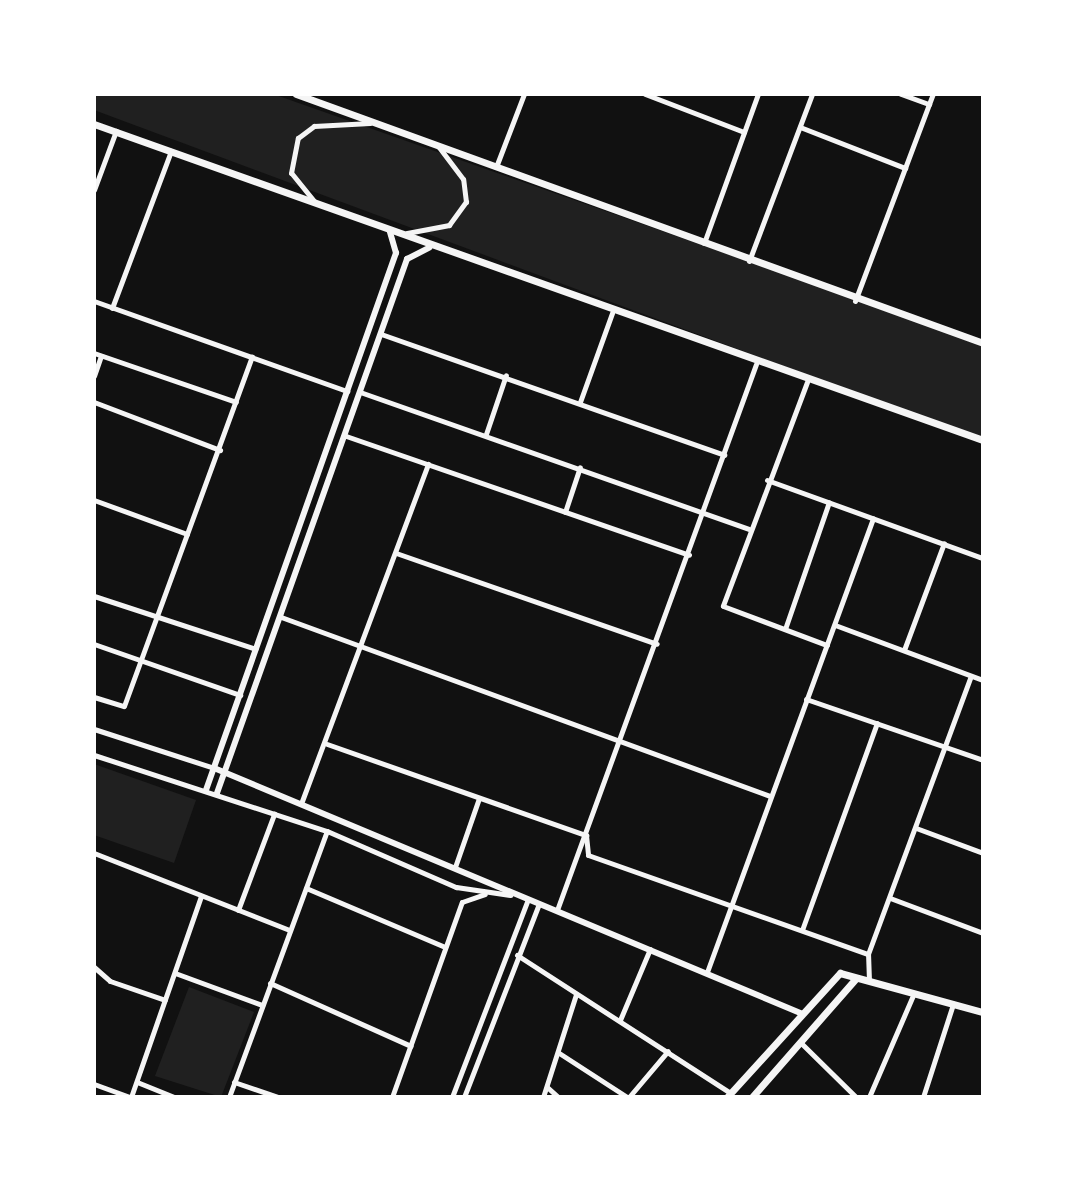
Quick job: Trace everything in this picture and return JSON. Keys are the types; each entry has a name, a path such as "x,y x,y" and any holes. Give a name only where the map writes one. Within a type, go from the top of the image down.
{"main road":[{"path":"296,94 855,301 983,343"},
{"path":"94,124 429,248 807,382 983,440"},
{"path":"728,1095 840,973 983,1012"},
{"path":"752,1097 856,978"}],"street":[{"path":"496,167 524,94"},
{"path":"645,94 664,98 744,132"},
{"path":"704,244 758,94"},
{"path":"749,261 812,94"},
{"path":"901,94 929,104"},
{"path":"855,301 933,94"},
{"path":"319,205 291,173 298,138 327,123 375,123"},
{"path":"800,127 905,168"},
{"path":"94,190 116,131"},
{"path":"206,790 388,275 396,249 390,232 427,234 461,213 463,179 438,146"},
{"path":"112,308 171,151"},
{"path":"217,793 408,256 429,248"},
{"path":"388,275 397,266 401,277"},
{"path":"94,301 347,391"},
{"path":"579,402 612,313"},
{"path":"381,334 506,375 724,455"},
{"path":"94,376 97,354 236,402"},
{"path":"94,697 124,706 252,357"},
{"path":"557,910 657,644 756,364"},
{"path":"486,434 506,375"},
{"path":"807,382 767,480 723,606 827,645"},
{"path":"360,392 749,529"},
{"path":"94,402 220,450"},
{"path":"346,436 689,555"},
{"path":"302,801 327,744 428,464"},
{"path":"565,512 580,467"},
{"path":"767,480 983,558"},
{"path":"94,500 187,534"},
{"path":"785,629 829,502"},
{"path":"707,972 873,518"},
{"path":"904,650 944,543"},
{"path":"396,553 657,644"},
{"path":"94,596 257,649"},
{"path":"281,617 770,796"},
{"path":"835,625 983,680"},
{"path":"94,644 241,695"},
{"path":"869,981 868,954 971,676"},
{"path":"806,699 983,760"},
{"path":"802,930 877,723"},
{"path":"94,729 302,801 455,867 510,895"},
{"path":"223,742 227,751 234,745"},
{"path":"327,744 586,835"},
{"path":"94,755 327,831 456,887 528,899 803,1014"},
{"path":"455,867 479,798"},
{"path":"238,910 274,814"},
{"path":"916,828 983,853"},
{"path":"229,1097 327,831"},
{"path":"586,835 588,855 868,954"},
{"path":"94,853 289,930"},
{"path":"306,888 445,947"},
{"path":"392,1097 445,947 472,894 510,895"},
{"path":"94,1084 131,1097 201,896"},
{"path":"890,898 983,933"},
{"path":"452,1097 528,899"},
{"path":"464,1097 539,904"},
{"path":"620,1020 650,949"},
{"path":"517,955 668,1051 728,1095"},
{"path":"94,967 110,981 165,1000"},
{"path":"175,973 262,1005"},
{"path":"270,983 411,1046"},
{"path":"869,1097 914,992"},
{"path":"543,1097 576,994"},
{"path":"923,1097 953,1004"},
{"path":"800,1042 852,1096"},
{"path":"559,1053 628,1097 668,1051"},
{"path":"137,1082 174,1097"},
{"path":"234,1082 278,1097"},
{"path":"547,1087 558,1097"}],"shaded area":[{"path":"94,94 273,94 983,344 983,440 94,110"},
{"path":"94,764 196,800 174,863 94,835"},
{"path":"189,987 254,1012 221,1097 155,1076"}]}
